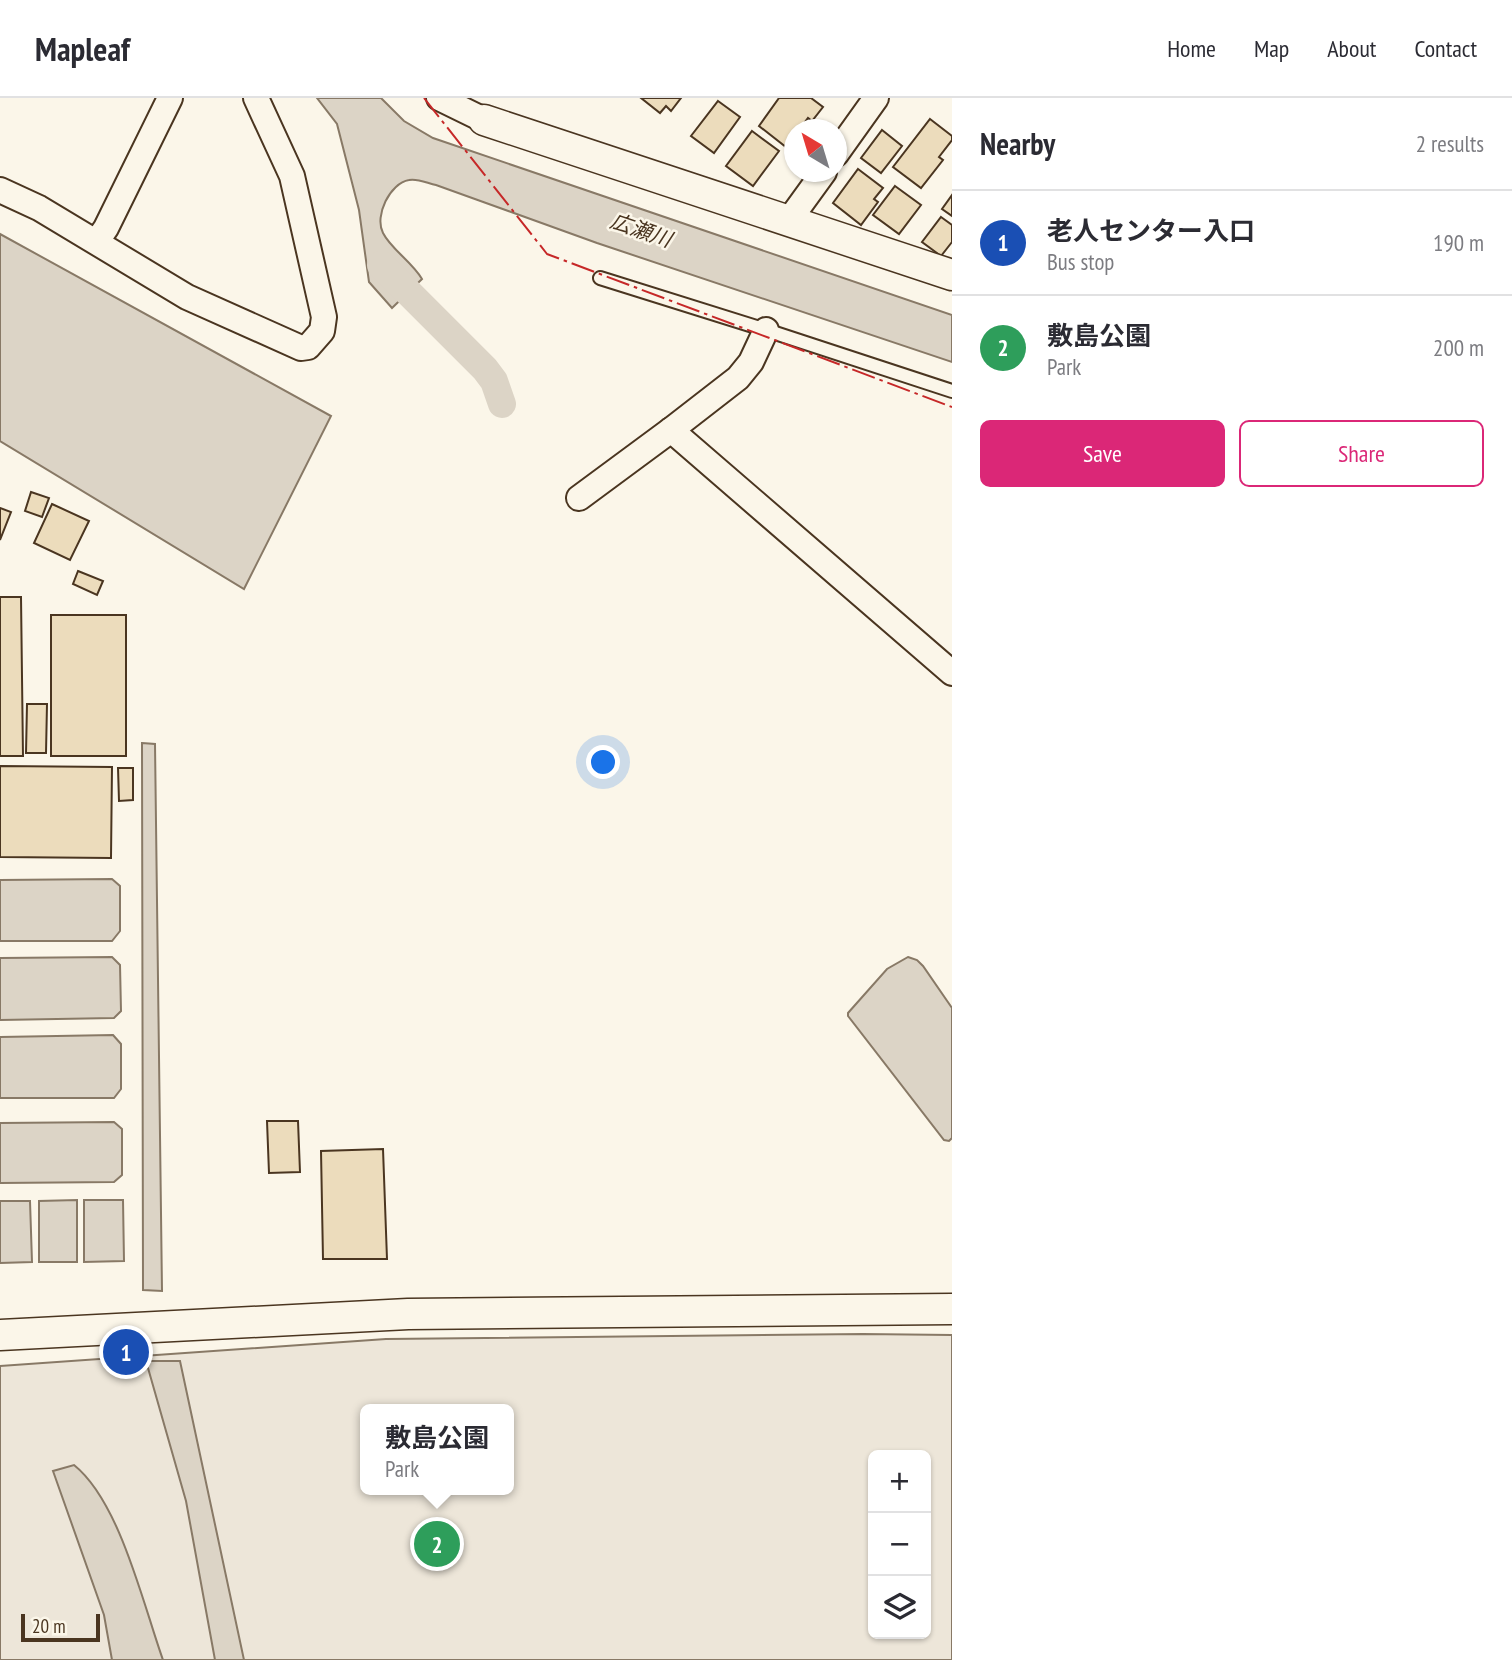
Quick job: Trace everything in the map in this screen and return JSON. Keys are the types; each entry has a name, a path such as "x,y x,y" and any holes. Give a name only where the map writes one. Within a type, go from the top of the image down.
{"street":[{"path":"97,241 106,228 170,98"},
{"path":"0,190 39,208 97,241 187,297 301,348 309,346 322,331 324,317 292,176 256,98"},
{"path":"847,139 876,98"},
{"path":"444,99 484,121 952,275"},
{"path":"792,223 795,212 817,182"},
{"path":"579,498 738,378 751,362 766,330"},
{"path":"671,430 949,665"},
{"path":"0,1335 408,1314 952,1309"}],"lane":[{"path":"600,278 952,391"}],"shaded area":[{"path":"952,1335 952,1660 0,1660 0,1366 386,1339"}],"water":[{"name":"広瀬川","path":"317,98 381,98 404,121 433,138 952,315 952,362 415,180 402,182 396,187 382,210 383,233 422,279 392,308 369,282 359,210 337,124"},
{"path":"0,234 331,416 244,589 0,441"},
{"path":"142,743 155,744 162,1291 143,1290"},
{"path":"112,879 120,886 120,931 112,941 0,941 0,880"},
{"path":"112,957 120,965 121,1011 114,1018 0,1020 0,958"},
{"path":"908,957 923,966 952,1008 952,1138 949,1141 944,1140 848,1016 887,969"},
{"path":"113,1035 121,1044 121,1089 114,1098 0,1098 0,1037"},
{"path":"114,1122 122,1129 122,1175 114,1182 0,1183 0,1123"},
{"path":"77,1200 77,1262 39,1262 39,1201"},
{"path":"84,1200 123,1200 124,1261 84,1262"},
{"path":"0,1201 30,1201 32,1262 0,1263"},
{"path":"146,1361 180,1361 244,1660 215,1660 186,1501"},
{"path":"74,1465 90,1482 117,1528 163,1660 112,1660 104,1615 53,1471"}],"building":[{"path":"641,98 681,98 671,111 666,106 660,113"},
{"path":"779,98 811,98 823,107 814,119 784,119 784,146 759,126"},
{"path":"718,101 740,117 714,153 691,136"},
{"path":"930,119 952,136 952,140 939,157 943,160 921,188 893,167"},
{"path":"882,130 902,146 881,173 861,158"},
{"path":"752,131 779,151 753,186 726,166"},
{"path":"858,169 883,188 874,199 878,202 861,225 833,203"},
{"path":"895,186 921,205 899,234 873,215"},
{"path":"952,195 952,216 942,209"},
{"path":"941,217 952,225 952,242 941,256 922,242"},
{"path":"31,492 49,498 42,517 25,511"},
{"path":"52,504 89,521 70,560 34,543"},
{"path":"0,508 11,512 0,540"},
{"path":"78,571 103,581 97,595 73,584"},
{"path":"0,597 21,597 23,756 0,756"},
{"path":"51,615 126,615 126,756 51,756"},
{"path":"27,704 47,704 46,753 26,753"},
{"path":"0,766 112,767 111,858 0,857"},
{"path":"118,768 133,768 133,800 119,801"},
{"path":"267,1121 298,1121 300,1172 269,1173"},
{"path":"383,1149 387,1259 323,1259 321,1151"}],"waterway":[{"path":"381,265 485,369 494,381 502,404"}],"power":[{"path":"424,98 547,254 952,407"}],"place":[{"name":"老人センター入口","path":"126,1352"},
{"name":"敷島公園","path":"437,1544"}]}
